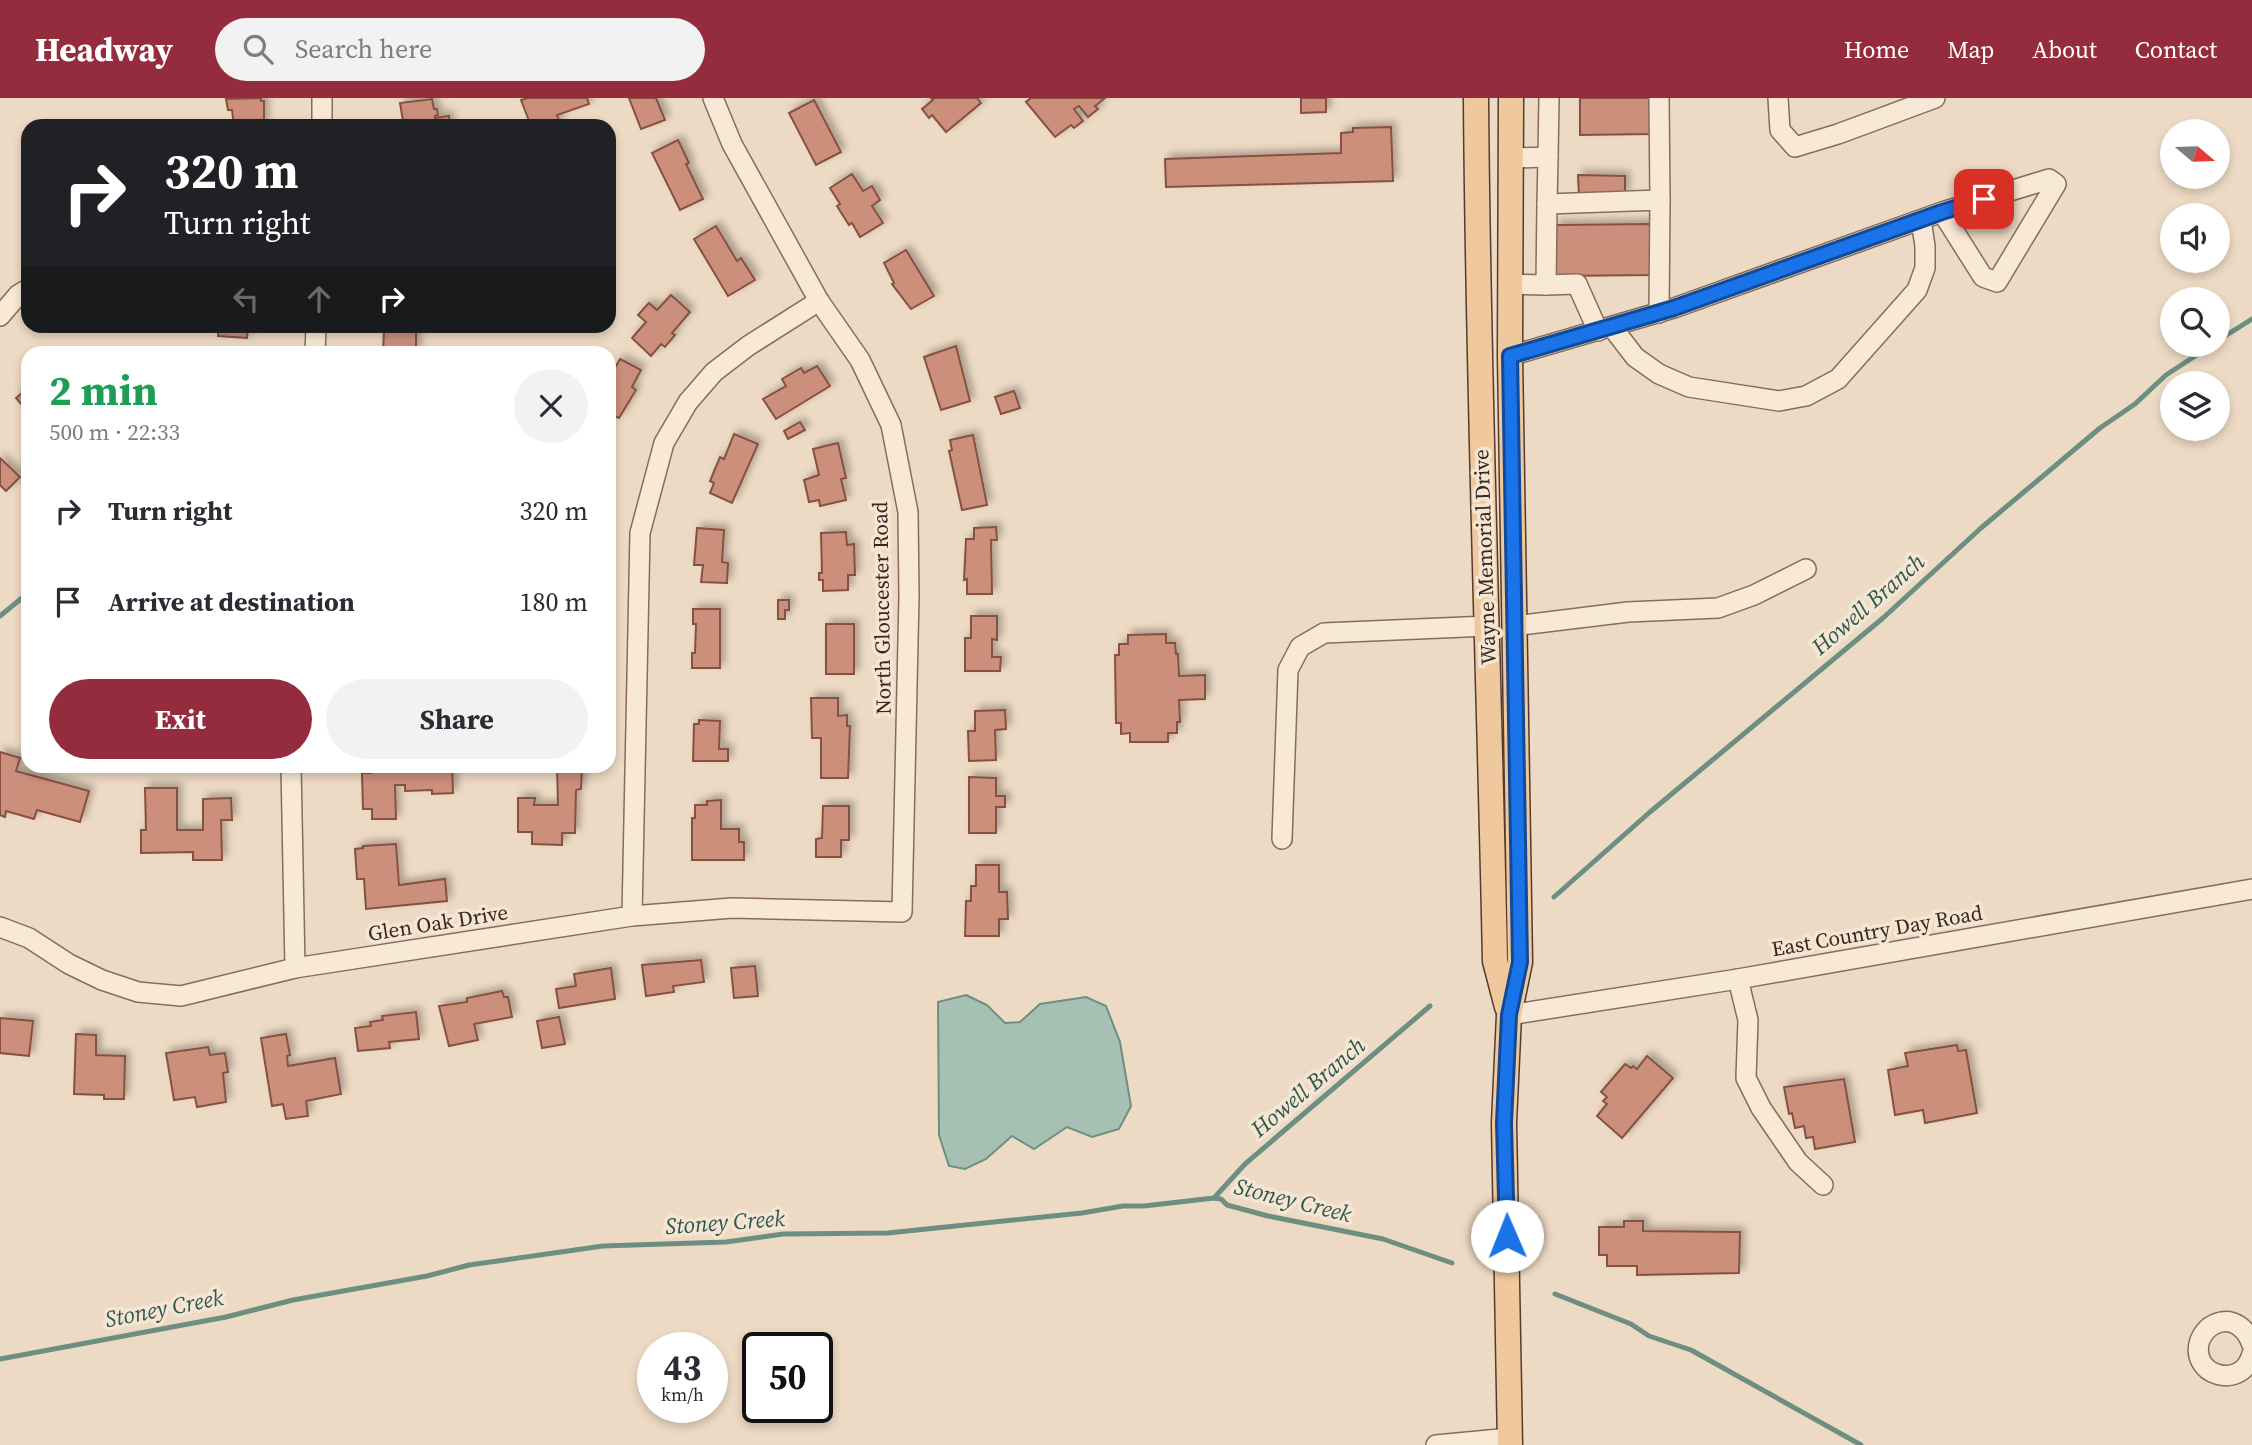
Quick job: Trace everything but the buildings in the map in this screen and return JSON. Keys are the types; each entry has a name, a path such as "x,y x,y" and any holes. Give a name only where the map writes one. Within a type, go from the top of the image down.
{"main road":[{"name":"Wayne Memorial Drive","path":"1476,98 1481,439 1495,961 1509,1015"},
{"name":"Wayne Memorial Drive","path":"1510,1441 1504,1123 1509,1015 1520,962 1510,356 1511,98"}],"street":[{"path":"322,98 322,119"},
{"name":"North Gloucester Road","path":"713,98 732,144 819,301 860,360 891,425 908,512 909,596 902,912"},
{"path":"1546,285 1549,98"},
{"path":"1659,98 1659,313"},
{"path":"1777,98 1780,130 1795,147 1935,98"},
{"path":"1510,158 1548,157"},
{"path":"1510,356 1659,313 1942,212 2049,179 2056,184 1997,282 1983,277 1942,212"},
{"path":"1547,204 1660,200"},
{"path":"1510,284 1577,284 1605,329 1635,357 1659,374 1689,387 1779,401 1806,396 1838,379 1917,290 1925,268 1921,220"},
{"path":"0,316 21,293"},
{"path":"632,916 640,533 664,443 688,402 714,372 748,346 819,301"},
{"path":"1514,626 1628,612 1718,608 1754,595 1806,569"},
{"path":"1282,839 1288,670 1300,647 1324,633 1488,626"},
{"path":"292,773 295,968"},
{"name":"East Country Day Road","path":"1509,1015 2251,892"},
{"name":"Glen Oak Drive","path":"0,927 29,938 69,964 102,980 138,992 181,996 295,968 632,916 733,908 902,912"},
{"path":"1738,979 1748,1020 1746,1078 1761,1108 1798,1162 1823,1185"},
{"path":"1436,1445 1510,1441"}],"shaded area":[{"path":"966,995 987,1005 1005,1023 1020,1022 1040,1004 1086,997 1106,1006 1120,1042 1131,1106 1119,1129 1092,1137 1067,1127 1034,1149 1012,1136 986,1159 965,1169 949,1166 939,1135 938,1002"}],"waterway":[{"name":"Howell Branch","path":"2230,333 2252,319"},
{"name":"Howell Branch","path":"1554,897 1650,812 1883,618 1981,528 2100,428 2135,404 2166,375 2194,357"},
{"path":"0,616 21,599"},
{"name":"Howell Branch","path":"1214,1198 1245,1164 1430,1006"},
{"name":"Stoney Creek","path":"0,1359 226,1317 293,1300 427,1276 469,1265 603,1246 726,1242 783,1234 888,1233 1214,1198 1221,1199 1227,1205 1268,1216 1383,1239 1452,1263"},
{"name":"Stoney Creek","path":"1555,1294 1631,1324 1649,1336 1691,1350 1861,1445"}],"route":[{"path":"1507,1236 1504,1123 1509,1015 1520,962 1510,356 1674,308 1984,199"}]}
